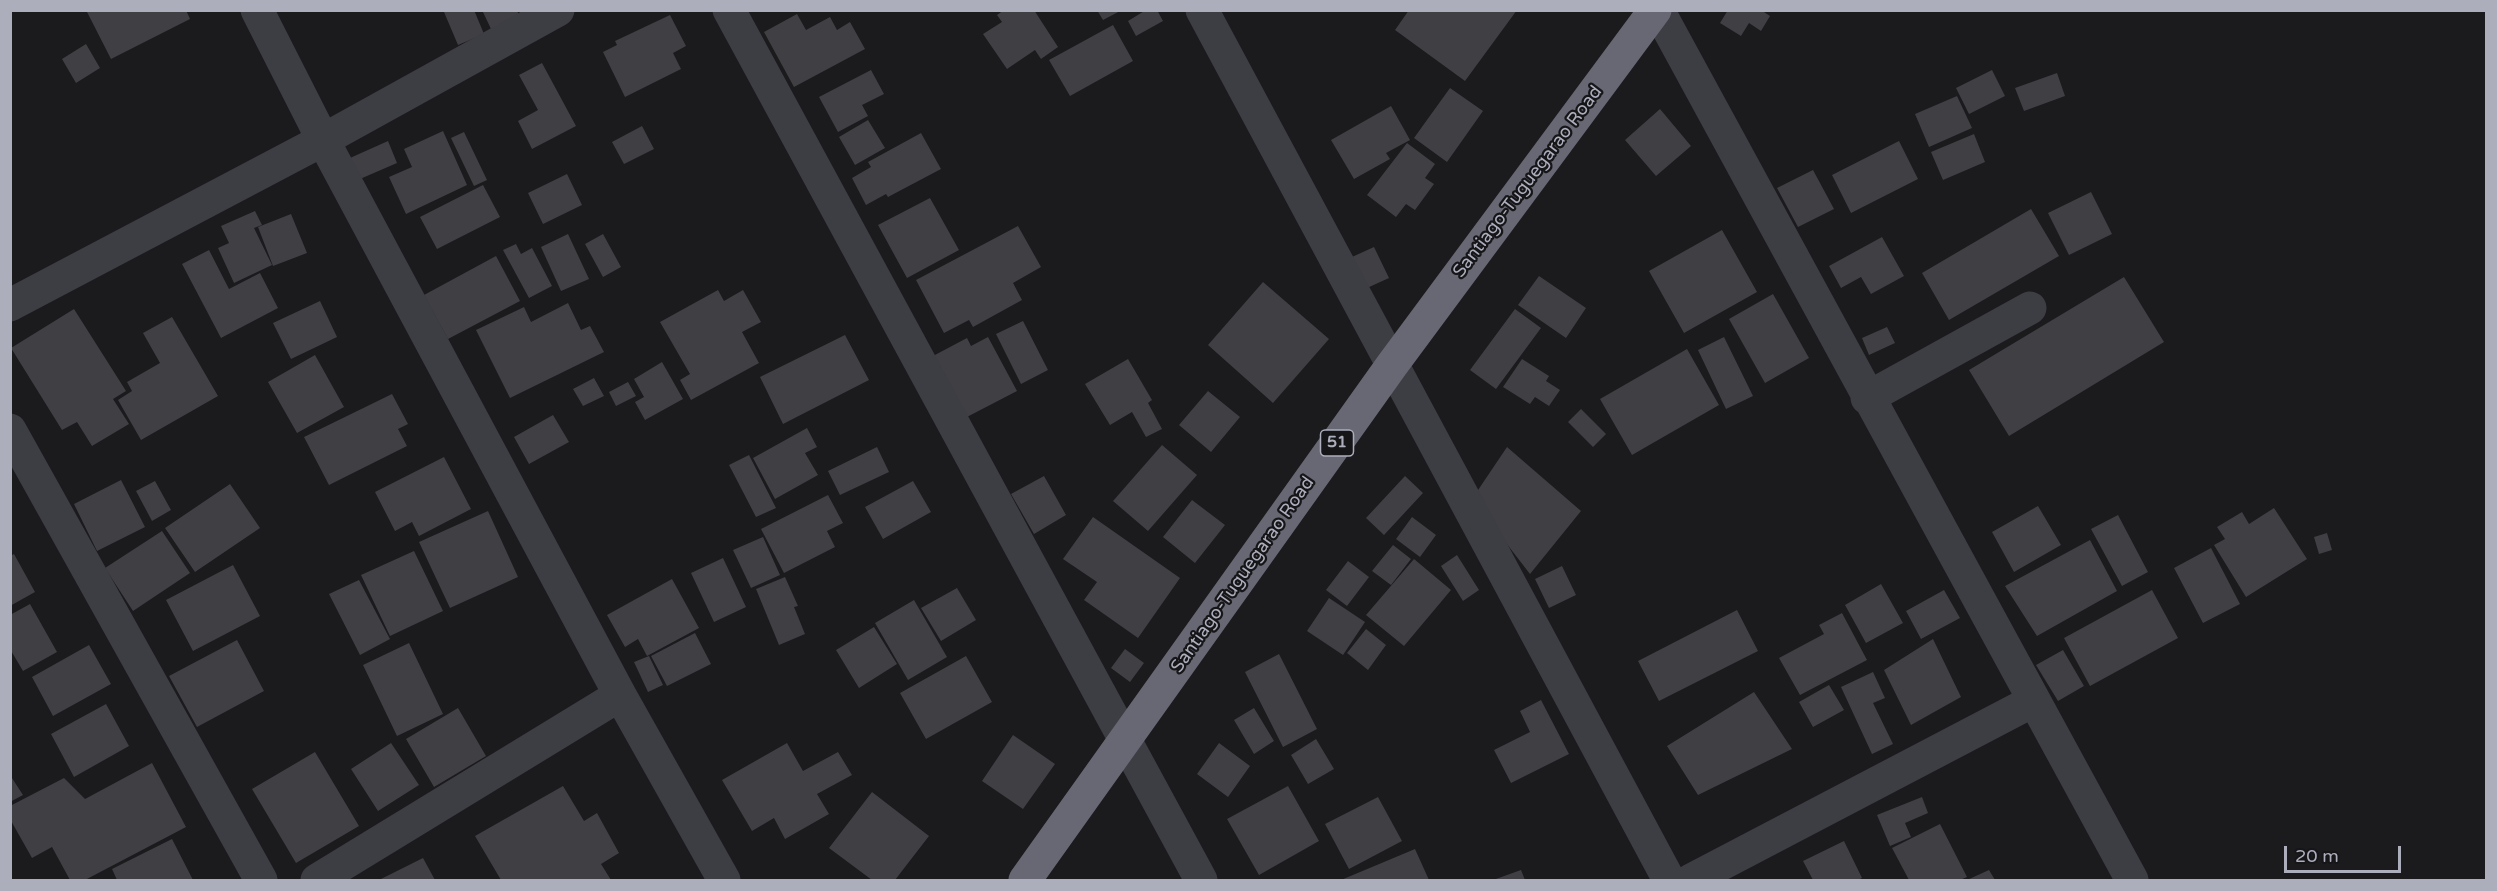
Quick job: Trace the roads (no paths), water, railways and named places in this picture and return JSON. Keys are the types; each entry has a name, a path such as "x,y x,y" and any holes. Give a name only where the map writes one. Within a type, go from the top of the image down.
{"highway":[{"name":"Santiago-Tuguegarao Road","path":"1026,880 1392,365 1657,10"}],"street":[{"path":"257,10 323,140 620,695 724,880"},
{"path":"10,305 323,140 558,10"},
{"path":"729,10 1201,880"},
{"path":"1202,10 1669,880"},
{"path":"1657,10 2132,880"},
{"path":"1867,398 2030,308"},
{"path":"10,430 261,880"},
{"path":"317,880 620,695"},
{"path":"1691,880 2033,701"}]}
